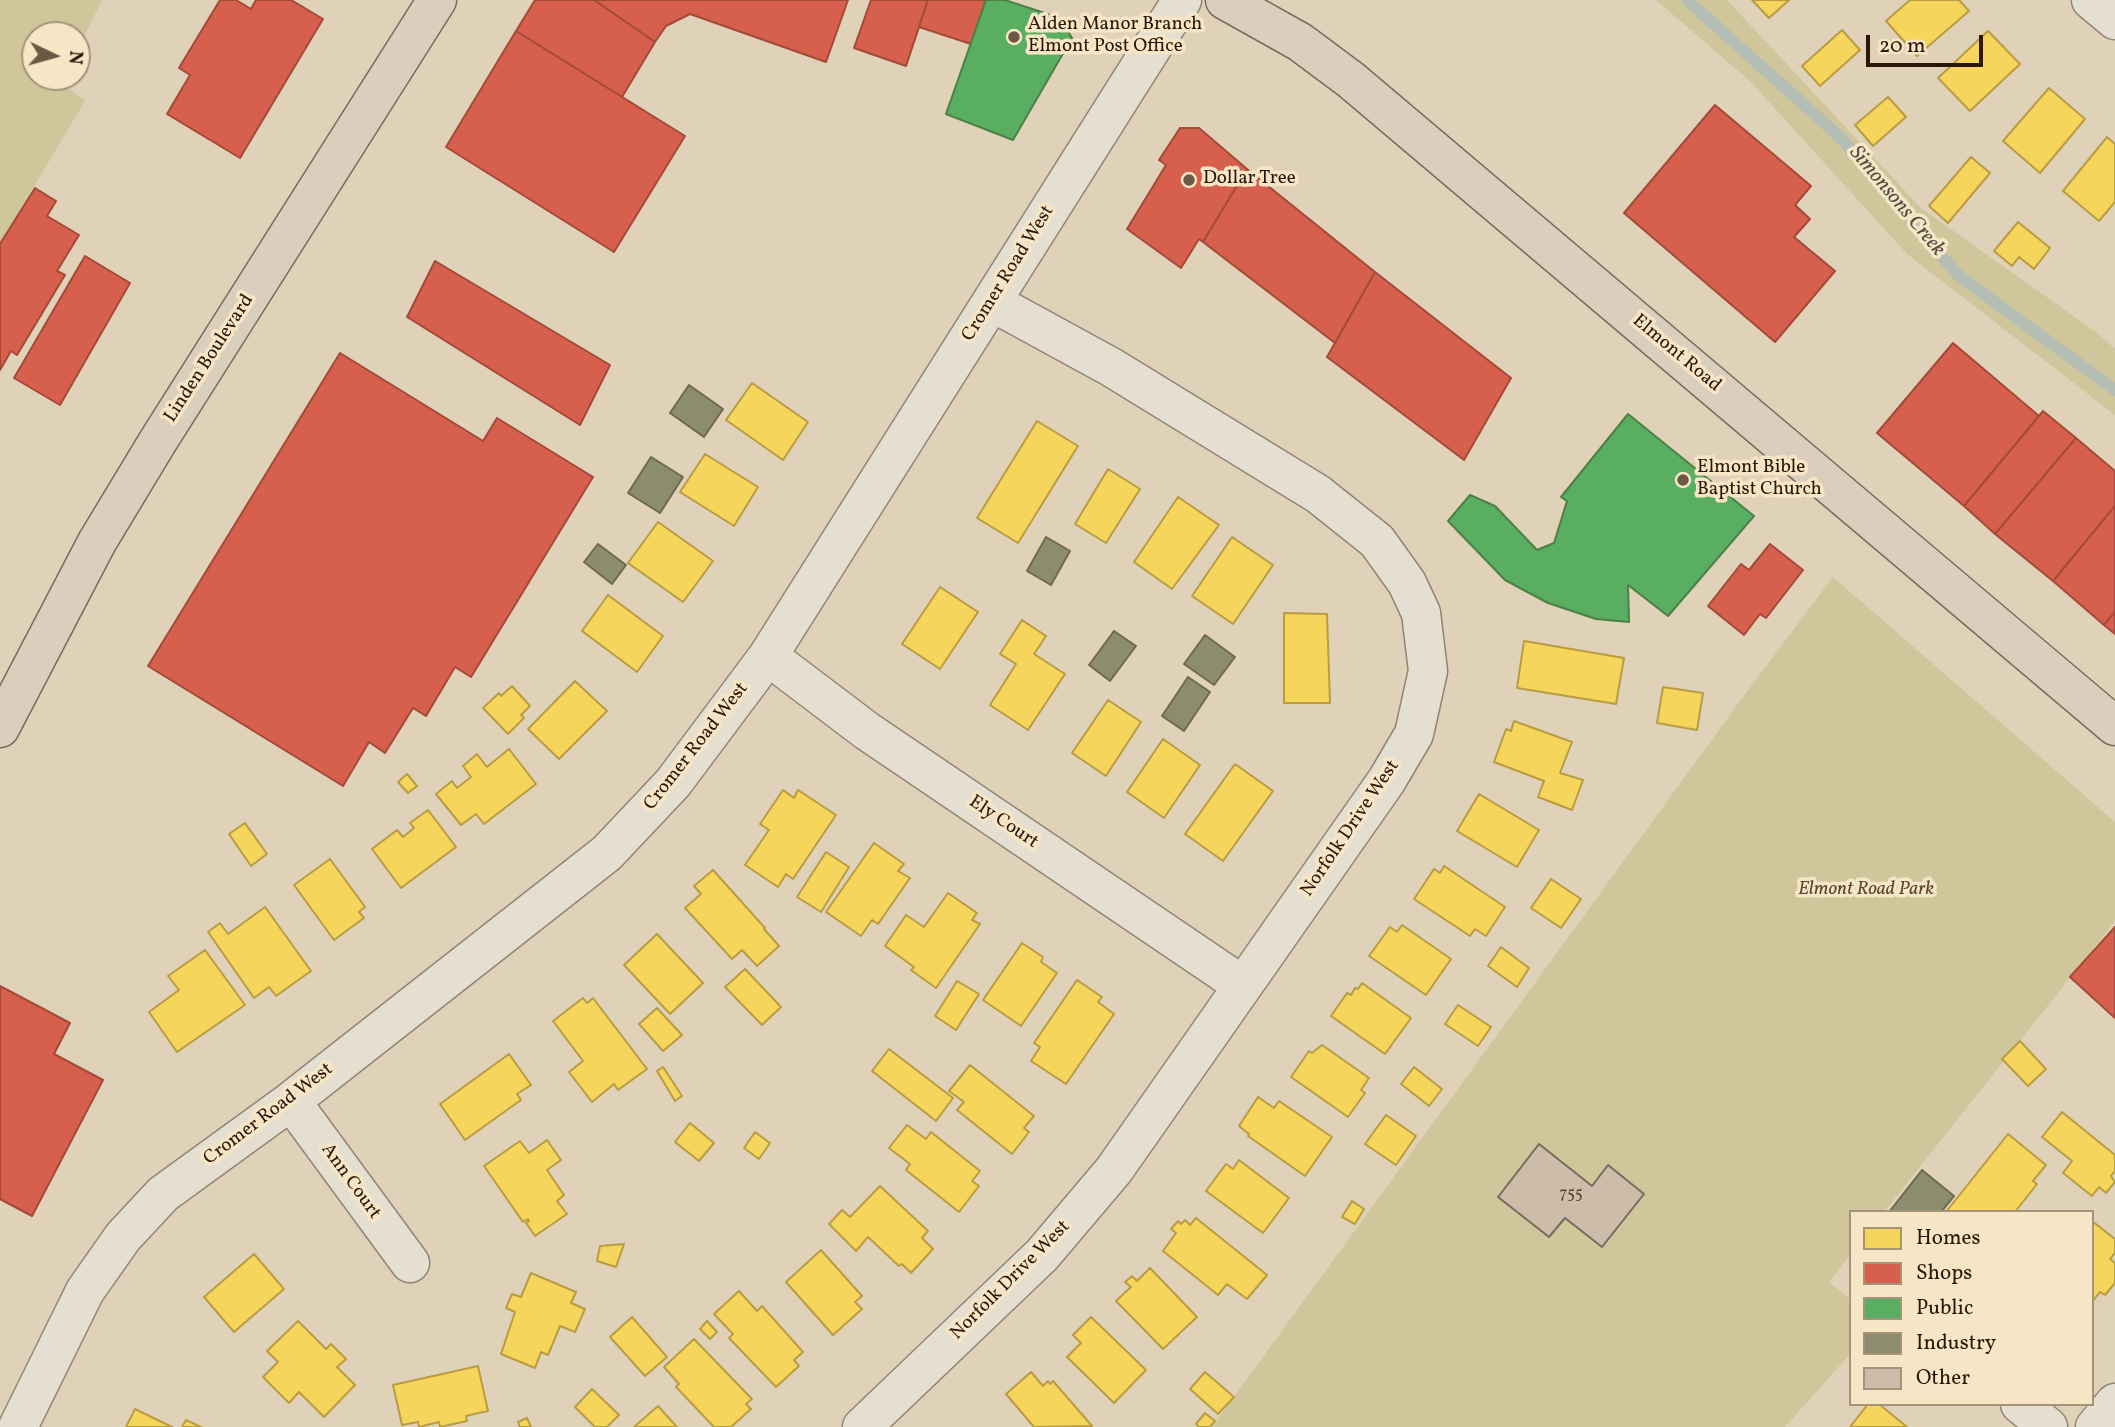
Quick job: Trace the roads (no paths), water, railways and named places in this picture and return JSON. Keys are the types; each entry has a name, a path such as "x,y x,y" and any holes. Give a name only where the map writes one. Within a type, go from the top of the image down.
{"main road":[{"name":"Linden Boulevard","path":"0,728 97,542 158,441 438,0"},
{"name":"Elmont Road","path":"1224,0 1300,42 1351,80 2115,726"}],"street":[{"name":"Cromer Road West","path":"19,1427 85,1291 123,1237 163,1194 291,1101 607,853 673,783 768,656 1182,0"},
{"path":"2091,0 2115,20"},
{"name":"Norfolk Drive West","path":"862,1427 1042,1255 1114,1170 1387,780 1414,734 1429,671 1421,613 1407,583 1377,541 1318,494 1111,367 992,302"},
{"name":"Ely Court","path":"768,656 867,731 1242,985"},
{"name":"Ann Court","path":"291,1101 410,1263"},
{"path":"2095,1427 2115,1403"},
{"path":"2022,1406 2048,1427"}],"waterway":[{"name":"Simonsons Creek","path":"1687,0 1840,137 1959,276 2115,390"}],"place":[{"name":"Alden Manor Branch Elmont Post Office","path":"1014,37"},
{"name":"Dollar Tree","path":"1189,180"},
{"name":"Elmont Bible Baptist Church","path":"1683,480"}],"park label":[{"name":"Elmont Road Park","path":"1866,891"}]}
